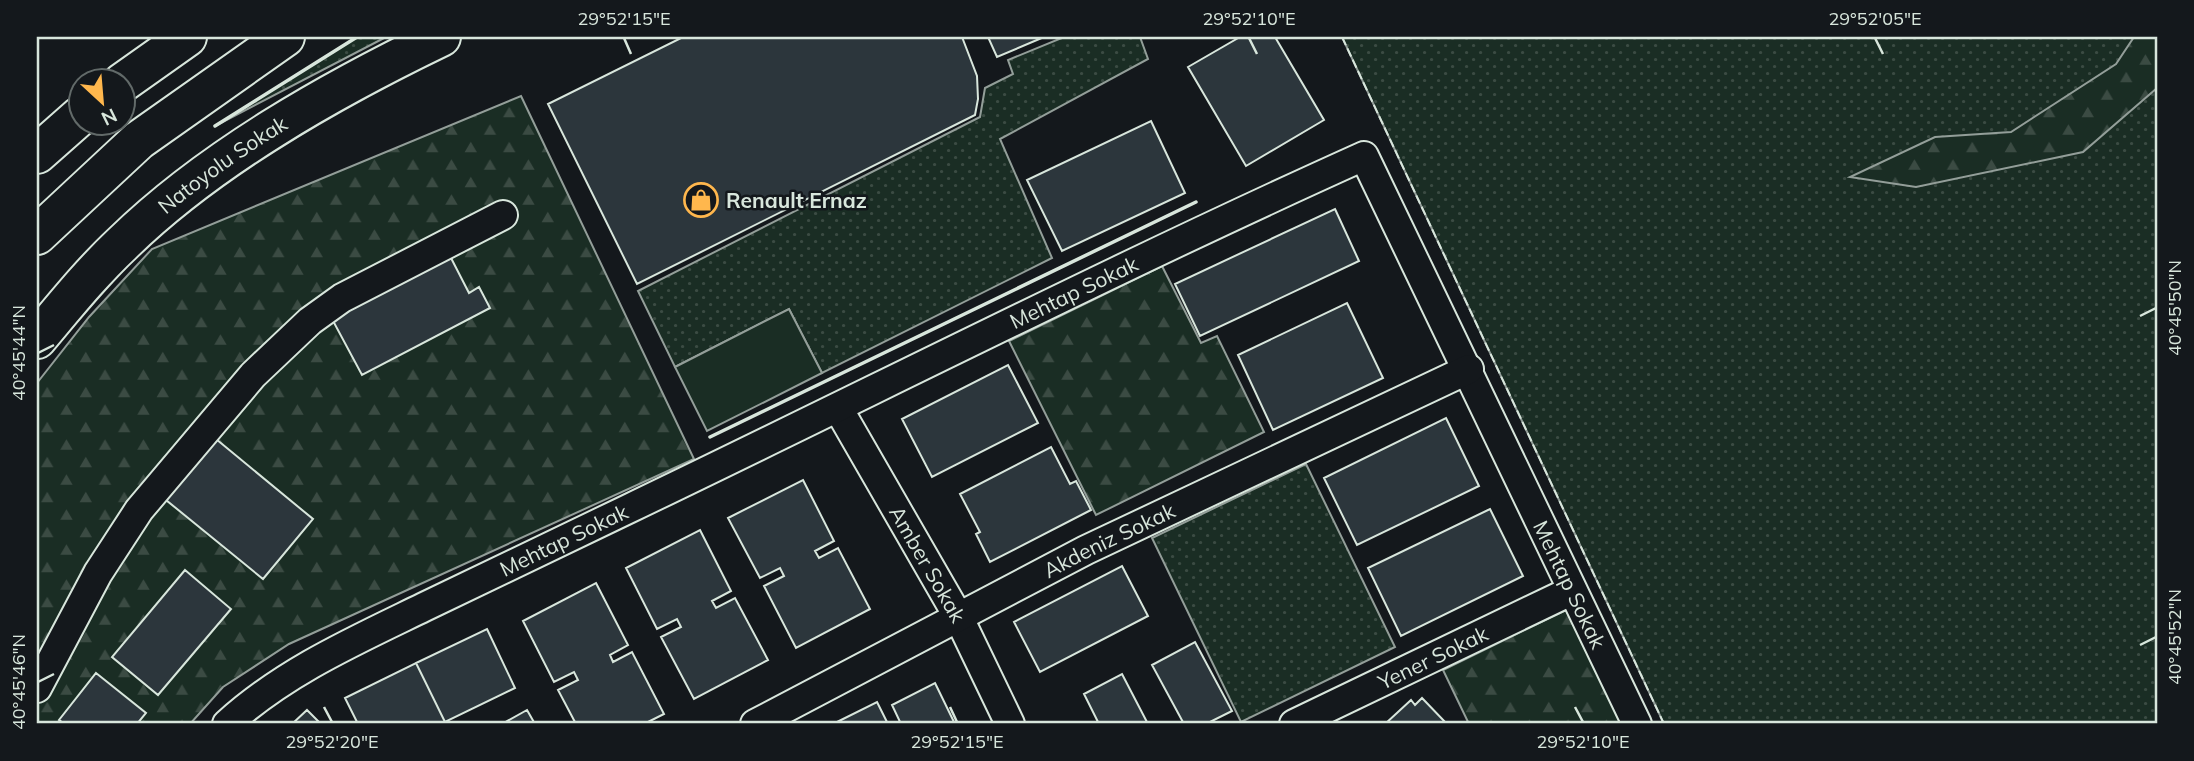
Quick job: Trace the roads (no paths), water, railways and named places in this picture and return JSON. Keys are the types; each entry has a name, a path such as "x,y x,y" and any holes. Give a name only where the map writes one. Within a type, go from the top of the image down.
{"main road":[{"path":"136,73 187,37"},
{"path":"37,235 139,140 285,37"},
{"name":"Natoyolu Sokak","path":"37,339 123,243 209,172 337,92 441,37"},
{"path":"37,154 66,128"}],"street":[{"name":"Mehtap Sokak","path":"227,724 258,695 298,670 1082,287 1364,156 1469,369 1571,591 1637,724"},
{"path":"37,688 98,573 139,510 253,375 310,321 342,298 503,215"},
{"name":"Akdeniz Sokak","path":"755,724 1086,550 1469,369"},
{"name":"Amber Sokak","path":"838,408 959,618 1010,724"},
{"name":"Yener Sokak","path":"1294,724 1571,591"}],"place":[{"name":"Renault Ernaz","path":"701,200"}]}
